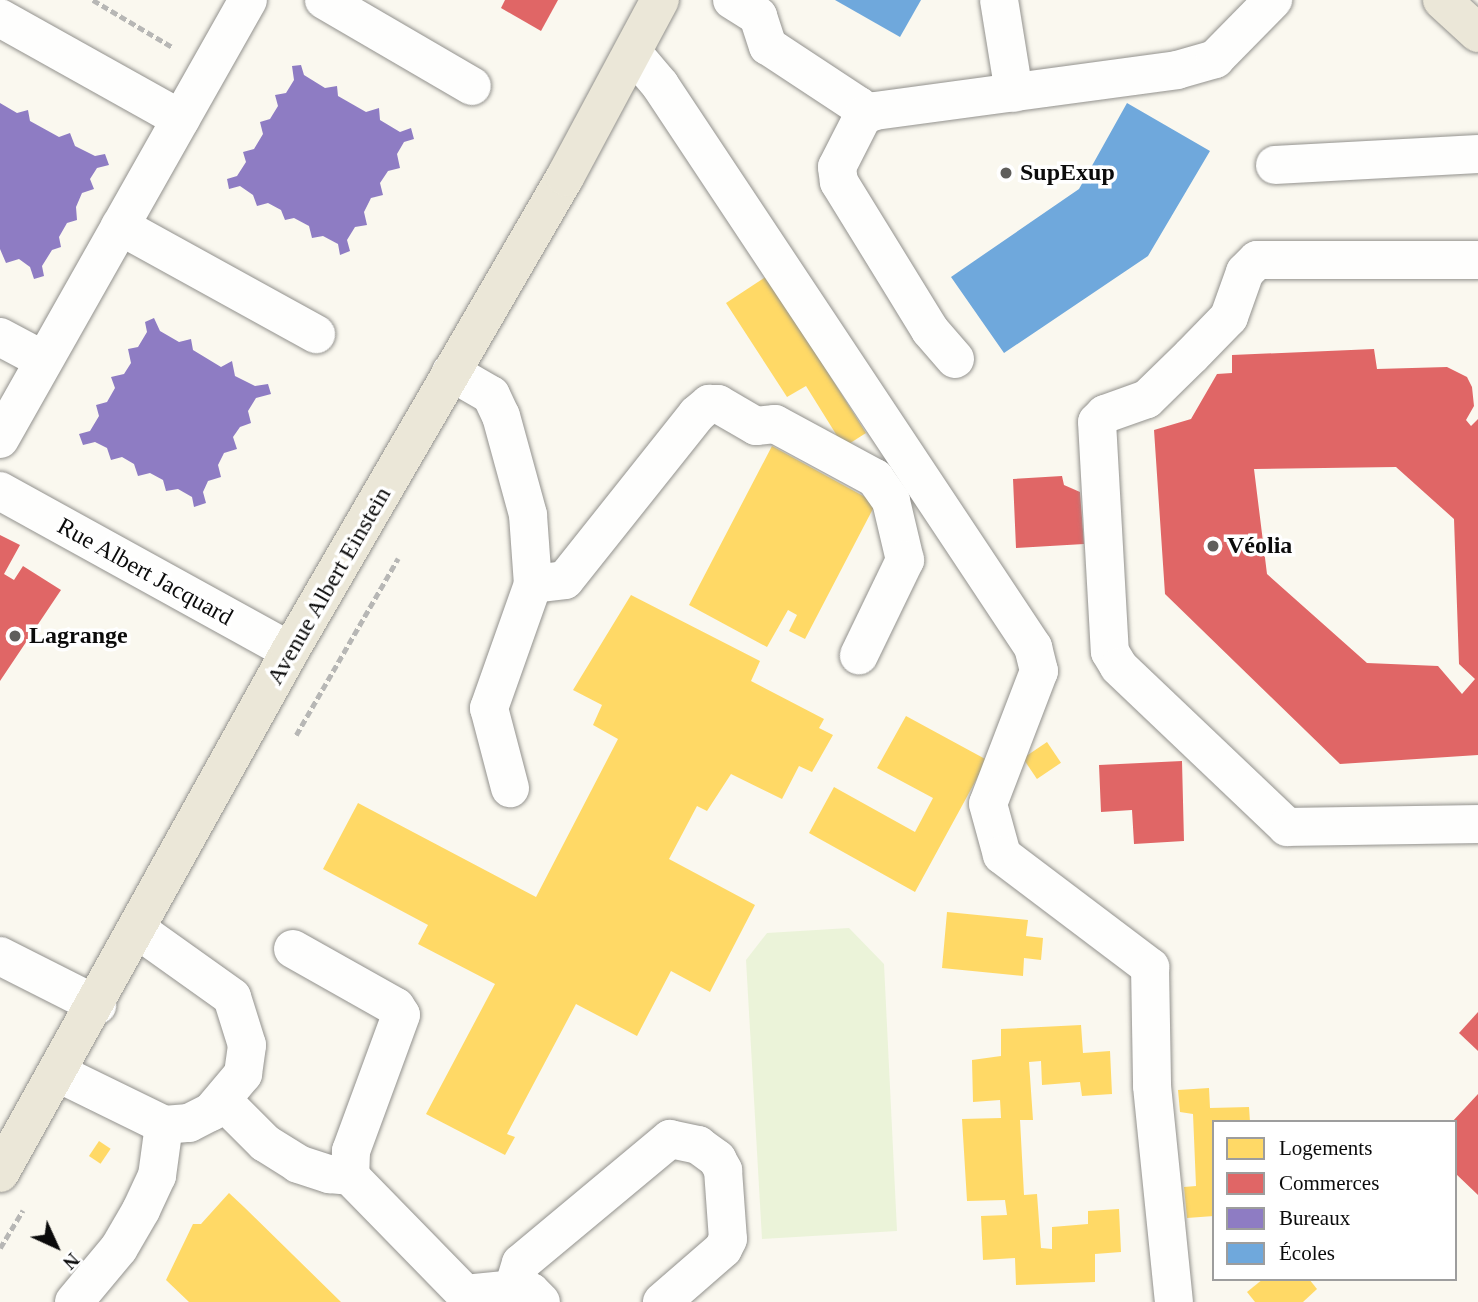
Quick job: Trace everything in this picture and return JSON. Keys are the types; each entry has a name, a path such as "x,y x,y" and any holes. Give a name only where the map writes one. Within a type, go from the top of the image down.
{"main road":[{"name":"Avenue Albert Einstein","path":"0,1174 97,1005 290,651 633,53 660,0"},
{"path":"1442,0 1478,33"}],"street":[{"path":"324,0 472,86"},
{"path":"732,0 758,16 768,47 859,106 863,116"},
{"path":"999,0 1014,93"},
{"path":"955,359 930,330 839,182 837,167 863,116 875,111 1177,70 1215,59 1273,0"},
{"path":"0,439 209,69 239,3"},
{"path":"0,18 181,119"},
{"path":"633,53 660,85 1033,647 1039,671 988,804 1002,855 1150,967 1152,1086 1174,1302"},
{"path":"1275,165 1478,154"},
{"path":"120,226 316,334"},
{"path":"1478,260 1257,260 1245,272 1229,317 1191,356 1147,399 1105,414 1097,422 1110,652 1119,667 1287,827 1301,830 1478,824"},
{"path":"0,337 43,360"},
{"path":"451,372 491,395 501,416 528,515 533,584 489,708 510,788"},
{"path":"533,584 565,580 697,414 709,404 718,404 756,426 775,424 875,478 891,501 905,560 859,655"},
{"name":"Rue Albert Jacquard","path":"0,491 290,651"},
{"path":"58,1073 164,1125 189,1123 223,1102 243,1074 247,1045 232,997 138,930"},
{"path":"293,949 396,1007 401,1015 351,1151 350,1175"},
{"path":"7,970 97,1005"},
{"path":"223,1102 265,1143 298,1164 329,1174 350,1175 465,1294 527,1295 521,1263 670,1139 698,1145 717,1159 723,1170 728,1239 723,1249 662,1302"},
{"path":"74,1302 119,1248 141,1210 157,1176 164,1125"}],"path":[{"path":"93,0 209,69"}],"green space":[{"path":"849,928 884,964 897,1231 762,1239 746,960 767,933"}],"building: Logements":[{"path":"767,276 866,433 844,447 806,386 787,397 726,303"},
{"path":"772,446 876,503 805,639 789,631 797,615 788,610 767,647 689,605"},
{"path":"631,595 760,661 751,681 824,719 819,728 833,735 812,772 799,766 782,799 731,774 707,811 697,806 669,859 755,905 710,992 671,971 637,1036 576,1004 507,1134 515,1137 505,1155 426,1114 495,984 418,944 428,925 323,869 358,803 536,897 618,739 593,725 602,705 573,690"},
{"path":"906,716 987,760 915,892 809,833 834,787 915,832 933,798 877,768"},
{"path":"1047,742 1061,763 1037,779 1023,758"},
{"path":"947,912 1028,920 1026,936 1043,938 1041,960 1024,958 1023,976 942,968"},
{"path":"1081,1025 1083,1053 1110,1051 1112,1094 1082,1096 1080,1082 1042,1085 1041,1061 1029,1062 1033,1120 1020,1120 1024,1195 1037,1194 1041,1248 1052,1249 1052,1227 1088,1224 1088,1211 1119,1209 1121,1252 1095,1254 1095,1282 1016,1285 1015,1258 983,1260 981,1216 1007,1215 1005,1200 967,1201 962,1119 1001,1118 1000,1100 973,1102 972,1060 1001,1056 1001,1029"},
{"path":"1209,1088 1210,1108 1249,1107 1250,1120 1212,1120 1212,1216 1187,1218 1184,1187 1196,1186 1193,1114 1180,1112 1178,1090"},
{"path":"99,1141 111,1149 101,1164 89,1156"},
{"path":"229,1193 341,1302 189,1302 166,1280 193,1224 201,1224"},
{"path":"1261,1281 1311,1281 1317,1289 1303,1302 1255,1302 1247,1292"}],"building: Commerces":[{"path":"505,0 558,0 541,31 501,8"},
{"name":"Véolia","path":"1374,349 1377,369 1447,367 1467,377 1472,387 1474,406 1466,420 1471,426 1478,419 1478,755 1340,764 1165,594 1154,430 1191,419 1217,374 1232,373 1232,355","holes":["1396,467 1454,519 1459,664 1475,679 1462,694 1438,666 1367,663 1267,574 1254,469"]},
{"path":"1062,476 1064,485 1080,492 1084,544 1016,548 1013,479"},
{"name":"Lagrange","path":"0,535 20,545 4,574 14,580 23,566 61,590 0,681"},
{"path":"1182,761 1184,841 1134,844 1132,810 1101,812 1099,765"},
{"path":"1478,1012 1478,1051 1459,1033"},
{"path":"1478,1094 1478,1195 1457,1175 1457,1120 1454,1120"}],"building: Bureaux":[{"path":"301,65 304,75 325,88 337,86 338,96 366,112 379,108 380,120 400,132 411,128 414,139 404,142 397,154 400,168 388,171 380,183 383,195 371,198 364,212 367,225 355,227 347,240 350,251 340,255 338,244 323,236 312,238 309,226 294,218 285,220 281,210 268,203 257,206 253,195 240,186 229,189 227,179 237,176 246,162 243,152 254,149 263,134 260,122 270,119 278,106 275,95 286,93 294,80 292,66"},
{"path":"0,103 17,113 28,110 30,121 59,137 70,133 75,146 95,156 105,154 109,165 97,168 90,179 94,189 82,193 76,207 77,220 67,223 59,237 61,247 52,250 42,266 44,276 34,279 30,267 19,259 6,263 0,249"},
{"path":"154,318 160,331 179,342 191,339 193,350 221,367 232,361 235,376 255,386 268,384 271,394 256,398 248,411 251,423 240,427 233,437 237,449 224,453 218,465 221,477 208,481 203,492 206,503 194,507 192,497 178,489 166,491 163,480 150,473 138,476 134,464 122,457 111,460 107,448 95,442 83,445 79,434 90,431 99,416 96,405 107,402 115,388 111,377 124,374 131,363 128,349 138,347 147,332 145,322"}],"building: Écoles":[{"path":"835,0 921,0 900,37"},
{"path":"1127,103 1210,151 1148,256 1004,353 951,277 1079,189"}],"place":[{"name":"SupExup","path":"1006,173"},
{"name":"Véolia","path":"1213,546"},
{"name":"Lagrange","path":"15,636"}]}
